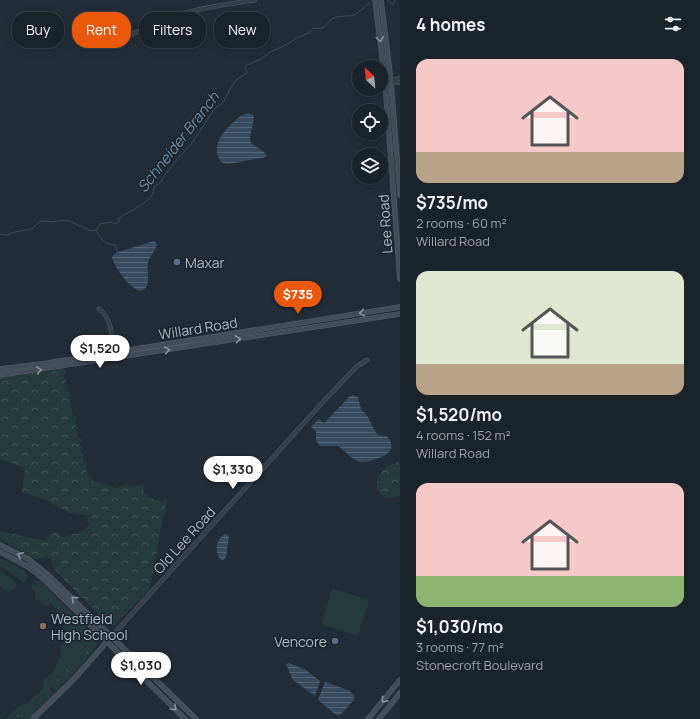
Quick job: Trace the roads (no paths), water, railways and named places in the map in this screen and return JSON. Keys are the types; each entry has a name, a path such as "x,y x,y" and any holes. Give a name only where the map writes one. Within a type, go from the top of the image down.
{"main road":[{"name":"Lee Road","path":"375,0 384,74 400,279"},
{"name":"Lee Road","path":"381,0 392,81 399,153 400,195"},
{"name":"Willard Road","path":"0,369 291,325 400,306"},
{"name":"Willard Road","path":"0,375 400,314"},
{"path":"0,545 38,566 196,719"},
{"path":"0,552 27,566 43,578 186,719"},
{"name":"Old Lee Road","path":"33,719 74,679 112,636"},
{"path":"368,719 400,680"},
{"path":"379,719 400,693"}],"street":[{"path":"131,35 145,27 175,15 207,7 255,0"},
{"path":"392,81 400,78"},
{"path":"392,81 400,83"},
{"path":"391,154 399,153"},
{"path":"99,309 106,315 109,322 115,358"},
{"name":"Old Lee Road","path":"112,636 321,404 356,367 367,360"}],"water":[{"path":"249,113 254,117 250,138 251,143 264,152 267,156 236,163 226,164 222,162 218,156 217,150 222,134 239,117"},
{"path":"154,241 157,244 149,261 148,283 145,289 140,291 135,289 127,282 112,258 113,255 118,252"},
{"path":"353,395 358,397 361,409 368,417 376,433 378,435 388,437 390,441 390,451 371,461 358,461 338,446 320,446 316,441 316,431 311,427 319,419 324,423 350,396"},
{"path":"225,534 229,536 226,557 224,560 221,560 217,554 217,546 222,536"},
{"path":"289,663 306,670 320,681 315,696 293,680 286,664"},
{"path":"325,682 348,690 354,695 354,700 340,715 336,715 318,700"}],"waterway":[{"path":"387,0 392,4 395,0"},
{"name":"Schneider Branch","path":"96,230 100,224 111,222 115,224 119,222 119,218 148,200 154,192 154,187 160,183 174,163 192,143 215,108 223,103 236,80 247,73 245,66 261,59 270,52 286,45 298,37 309,33 313,28 323,28 334,18 356,14 369,3"},
{"name":"Schneider Branch","path":"0,234 7,235 32,229 42,221 52,222 63,220 69,221 91,231 95,230"},
{"path":"96,230 103,241 108,244 115,245 118,252"}],"place":[{"name":"Maxar","path":"177,262"},
{"name":"Westfield High School","path":"43,626"},
{"name":"Vencore","path":"335,641"}]}
